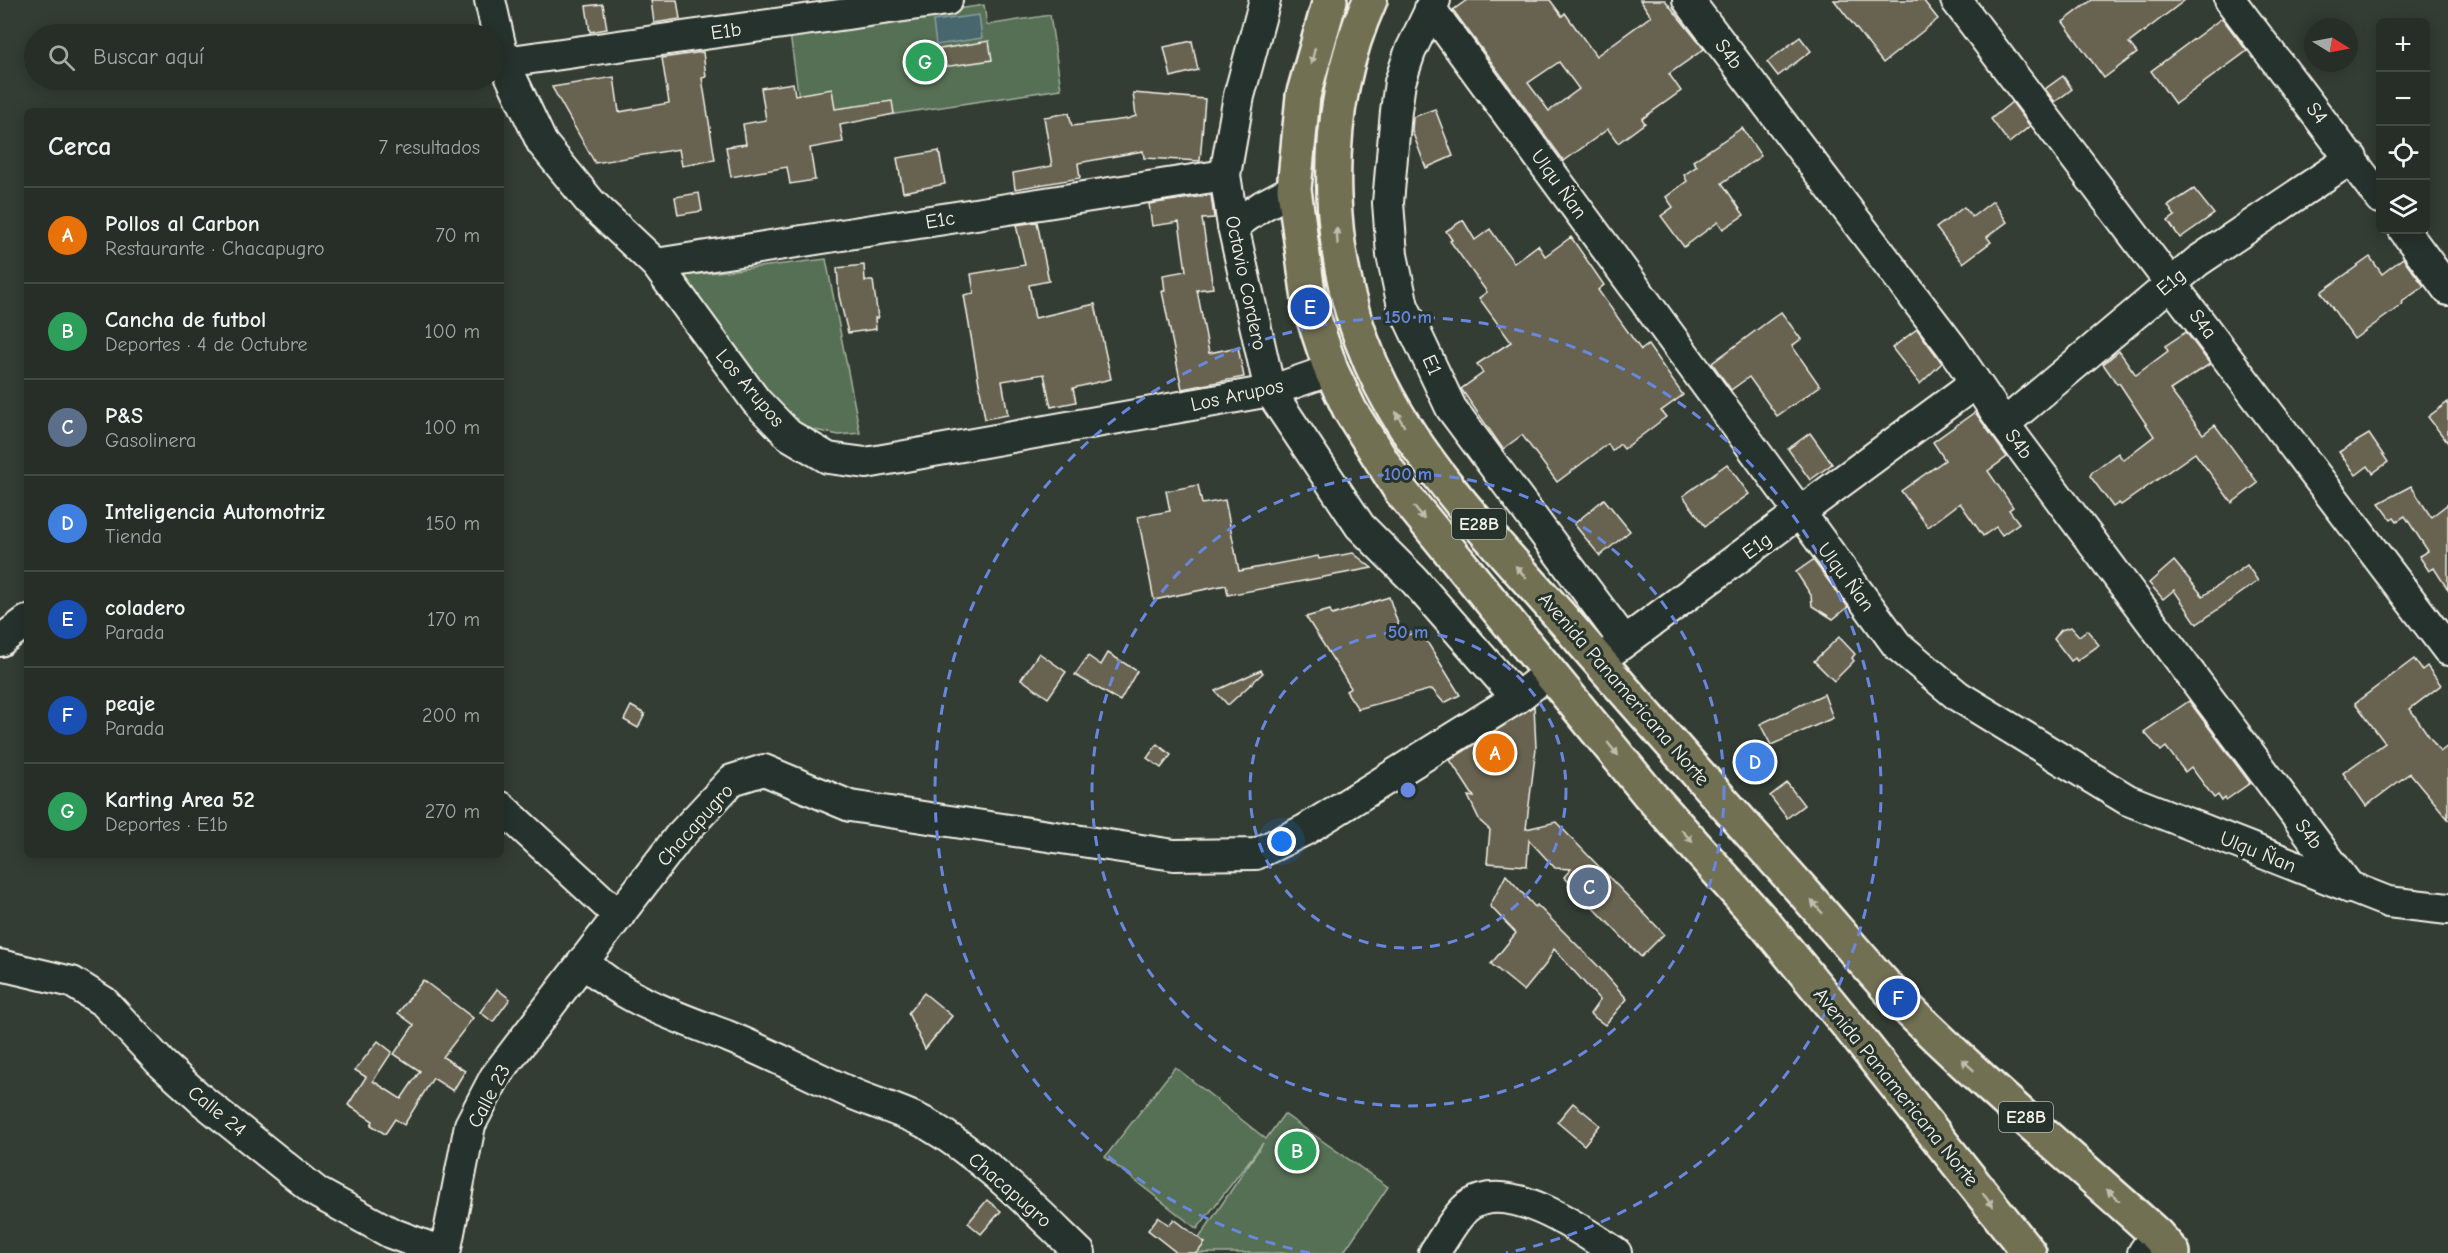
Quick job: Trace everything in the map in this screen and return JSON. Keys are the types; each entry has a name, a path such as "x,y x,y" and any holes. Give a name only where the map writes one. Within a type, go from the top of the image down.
{"highway":[{"name":"Avenida Panamericana Norte","path":"1330,0 1303,96 1294,189 1310,307 1331,370 1350,411 1400,490 1648,793 1766,925 2029,1253"},
{"name":"Avenida Panamericana Norte","path":"1370,0 1346,63 1335,138 1340,260 1357,322 1379,383 1416,446 1597,662 1898,998 2157,1247"}],"street":[{"name":"Los Arupos","path":"490,0 495,24"},
{"name":"E1b","path":"504,62 947,0"},
{"name":"Octavio Cordero","path":"1265,0 1239,96 1225,175 1233,226 1269,391 1360,526 1413,579 1517,698"},
{"name":"S4b","path":"1688,0 1951,346 2004,424 2350,888"},
{"name":"S4a","path":"1956,0 2172,282 2448,650"},
{"name":"S4","path":"2230,0 2376,192"},
{"name":"Ulqu Ñan","path":"1432,4 1800,515 1897,645 1958,696 2128,800 2388,902 2448,909"},
{"name":"E1","path":"1432,4 1400,82 1391,160 1388,203 1392,255 1403,306 1451,408 1624,641"},
{"name":"Los Arupos","path":"504,62 542,143 591,203 656,264 756,401 789,435 828,458 866,463 1269,391 1331,370"},
{"name":"E1g","path":"2004,424 2198,261 2352,158"},
{"name":"E1c","path":"656,264 1225,175"},
{"path":"1233,226 1294,189"},
{"path":"2407,234 2448,290"},
{"name":"E1g","path":"1624,641 1800,515 1975,383"},
{"path":"0,641 24,623"},
{"path":"1597,662 1624,641"},
{"name":"Chacapugro","path":"1080,1253 1013,1188 964,1149 926,1124 854,1094 744,1043 667,1012 625,992 596,974 583,961 678,838 708,804 732,780 764,770 850,806 1174,855 1256,854 1305,830 1517,698 1550,672"},
{"path":"504,810 619,916"},
{"name":"Calle 23","path":"444,1253 470,1125 495,1077 583,961"},
{"name":"Calle 24","path":"0,965 72,982 104,1002 161,1063 203,1101 318,1193 391,1233 444,1253"},
{"path":"1434,1253 1469,1205 1495,1196 1519,1200 1588,1234 1616,1253"}],"green space":[{"path":"984,5 987,25 1050,15 1061,89 803,128 790,34"},
{"path":"826,259 860,433 839,435 800,427 757,383 683,276"},
{"path":"1175,1067 1266,1139 1284,1114 1388,1187 1343,1253 1189,1253 1263,1143 1197,1229 1105,1157"}],"water":[{"path":"979,15 982,38 936,45 933,21"}],"building":[{"path":"651,0 677,0 680,19 654,23"},
{"path":"1467,0 1550,0 1562,16 1565,13 1596,56 1651,16 1640,0 1665,0 1704,49 1669,74 1681,91 1642,119 1645,123 1618,143 1608,129 1564,161 1453,10","holes":["1559,62 1579,89 1549,111 1528,83"]},
{"path":"1834,0 1923,0 1938,19 1883,63"},
{"path":"2092,0 2185,0 2129,43 2137,53 2104,78 2063,22"},
{"path":"603,4 607,29 590,32 586,6"},
{"path":"2222,18 2247,51 2175,104 2151,71"},
{"path":"1800,37 1811,51 1778,76 1767,62"},
{"path":"989,41 992,60 936,68 934,50"},
{"path":"1192,41 1198,70 1171,77 1164,47"},
{"path":"703,52 706,77 702,78 715,160 682,166 679,149 595,163 552,87 614,77 619,112 669,103 662,58"},
{"path":"2063,76 2072,89 2055,102 2045,89"},
{"path":"793,83 795,95 832,89 835,109 892,101 894,114 840,125 843,142 810,148 815,180 790,184 787,167 731,177 726,147 746,144 743,124 766,120 761,88"},
{"path":"1133,93 1205,99 1200,161 1144,158 1143,151 1078,163 1080,178 1015,189 1013,173 1052,166 1044,117 1069,113 1072,126 1127,119 1136,116"},
{"path":"2012,102 2030,126 2009,143 1991,119"},
{"path":"1435,109 1453,156 1426,168 1412,131 1413,117"},
{"path":"1742,128 1761,156 1722,183 1744,215 1723,229 1718,222 1684,247 1661,216 1673,207 1666,197 1687,181 1684,175 1697,166 1693,161"},
{"path":"939,151 945,184 903,192 897,158"},
{"path":"2194,189 2214,214 2180,238 2168,221 2175,216 2168,206"},
{"path":"699,193 702,211 678,215 675,197"},
{"path":"1211,195 1214,218 1202,219 1213,288 1197,290 1209,353 1238,347 1244,377 1182,389 1162,291 1165,291 1163,275 1186,271 1179,222 1152,226 1149,204"},
{"path":"1993,201 2007,222 1987,237 1991,242 1963,263 1936,228 1964,207 1972,217"},
{"path":"1463,220 1475,240 1490,229 1514,263 1538,245 1545,256 1571,237 1604,285 1598,290 1641,350 1648,345 1683,395 1661,411 1666,417 1624,449 1620,444 1612,451 1608,444 1557,482 1522,435 1503,449 1461,389 1483,373 1477,364 1511,342 1479,298 1487,292 1450,241 1452,240 1446,231"},
{"path":"1037,222 1049,281 1029,285 1035,318 1095,304 1111,379 1073,388 1076,402 1051,407 1044,374 1002,381 1008,415 985,419 964,295 974,293 971,274 1025,265 1016,225"},
{"path":"2370,257 2382,274 2403,258 2424,286 2354,339 2321,292"},
{"path":"864,265 865,281 873,281 878,318 875,318 876,329 848,333 839,296 837,268"},
{"path":"1781,312 1801,339 1792,346 1820,386 1777,416 1749,377 1731,390 1712,363"},
{"path":"1917,329 1942,363 1920,384 1892,348"},
{"path":"2186,332 2210,364 2170,390 2203,434 2215,425 2258,483 2232,503 2195,453 2121,505 2119,503 2113,507 2090,476 2092,472 2118,453 2123,460 2154,436 2119,383 2117,384 2103,364 2119,351 2136,375 2168,351 2165,346"},
{"path":"2448,402 2448,443 2428,417"},
{"path":"1975,412 2007,457 1988,471 2013,507 2009,510 2019,523 2002,535 1996,527 1983,536 1960,503 1928,527 1901,491 1945,460 1933,442"},
{"path":"1810,433 1832,464 1810,480 1788,449"},
{"path":"2369,434 2388,462 2373,473 2368,466 2356,475 2339,452"},
{"path":"1727,464 1749,494 1705,526 1683,496"},
{"path":"1198,485 1202,504 1225,500 1239,571 1318,556 1319,559 1353,553 1372,568 1228,595 1226,585 1154,600 1138,517 1170,511 1166,491"},
{"path":"2411,486 2431,517 2448,504 2448,590 2434,568 2429,571 2419,556 2428,551 2405,516 2397,521 2394,517 2391,519 2379,503"},
{"path":"1604,499 1630,531 1600,556 1574,524"},
{"path":"1813,560 1848,607 1833,619 1812,606 1811,595 1796,572"},
{"path":"2174,561 2203,596 2247,565 2258,581 2197,624 2174,590 2163,599 2149,583"},
{"path":"1389,597 1402,636 1414,633 1426,640 1460,695 1444,703 1432,689 1358,709 1346,691 1351,688 1306,617 1330,610 1332,615"},
{"path":"2071,627 2079,636 2087,630 2099,645 2077,661 2075,658 2071,661 2054,639 2061,630"},
{"path":"1839,637 1855,654 1852,658 1854,661 1834,681 1814,661"},
{"path":"1039,653 1066,672 1048,698 1021,679"},
{"path":"1108,653 1137,671 1120,701 1075,675 1088,656 1101,665"},
{"path":"2414,659 2422,670 2427,666 2441,685 2410,709 2440,752 2448,746 2448,819 2410,773 2366,806 2343,773 2385,743 2355,703"},
{"path":"1261,670 1263,673 1228,705 1215,691"},
{"path":"1824,694 1833,718 1771,745 1760,724"},
{"path":"2189,701 2250,783 2226,800 2225,798 2222,801 2218,795 2214,798 2191,767 2185,772 2166,747 2161,751 2144,732"},
{"path":"631,706 645,714 638,728 624,720"},
{"path":"1534,706 1536,748 1526,829 1556,822 1664,934 1641,957 1564,877 1571,869 1555,868 1529,840 1527,866 1487,863 1490,830 1480,821 1468,796 1474,797 1450,760"},
{"path":"1157,744 1171,755 1161,768 1147,758"},
{"path":"1787,783 1804,805 1787,818 1770,796"},
{"path":"1506,875 1535,907 1537,905 1598,966 1627,999 1605,1025 1590,1014 1600,1000 1554,949 1546,964 1524,991 1491,964 1516,933 1490,906"},
{"path":"423,980 473,1018 443,1057 465,1071 453,1091 433,1078 404,1125 395,1119 385,1134 371,1125 373,1121 348,1105 366,1077 355,1070 378,1041 392,1052 373,1081 401,1099 420,1071 394,1054 414,1025 398,1013"},
{"path":"497,989 510,999 493,1022 480,1012"},
{"path":"924,993 952,1016 925,1049 908,1013"},
{"path":"1573,1103 1600,1125 1584,1145 1557,1122"},
{"path":"987,1200 1001,1211 981,1234 968,1223"},
{"path":"1158,1217 1169,1225 1174,1219 1205,1243 1197,1253 1177,1253 1148,1230"}],"place":[{"name":"Karting Area 52","path":"925,62"},
{"name":"coladero","path":"1310,307"},
{"name":"Pollos al Carbon","path":"1495,753"},
{"name":"Inteligencia Automotriz","path":"1755,762"},
{"name":"P&S","path":"1589,887"},
{"name":"peaje","path":"1898,998"},
{"name":"Cancha de futbol","path":"1297,1151"}]}
